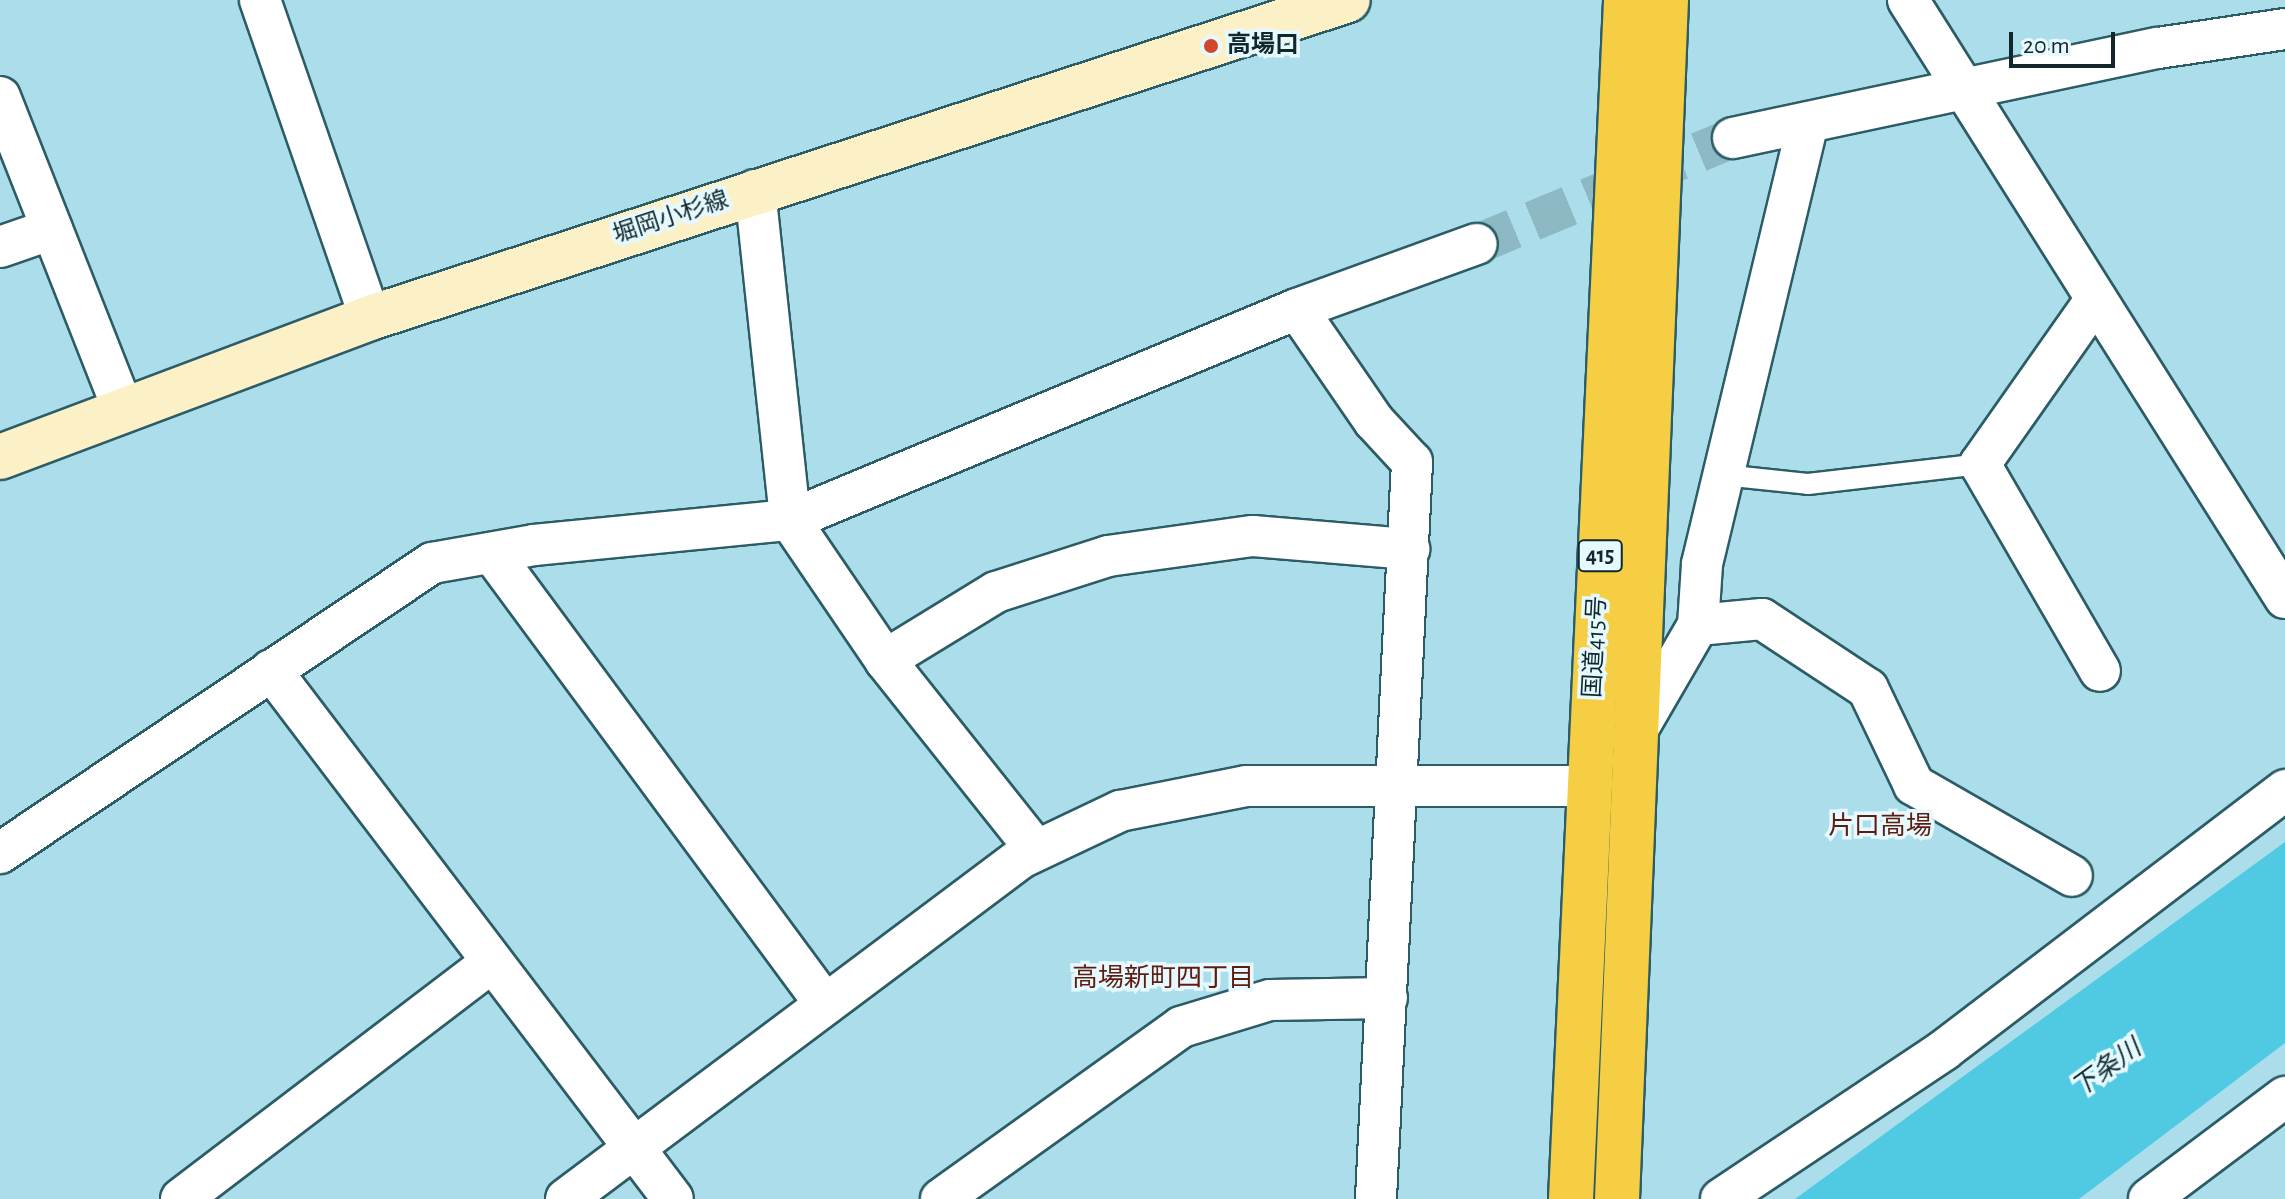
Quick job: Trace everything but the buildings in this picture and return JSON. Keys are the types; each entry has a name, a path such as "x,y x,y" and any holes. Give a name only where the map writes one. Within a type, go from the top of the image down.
{"highway":[{"name":"国道415号","path":"1571,1199 1626,0"},
{"name":"国道415号","path":"1617,1199 1632,739 1666,0"}],"main road":[{"name":"堀岡小杉線","path":"0,457 122,407 370,318 755,190 1348,0"}],"street":[{"path":"260,0 370,318"},
{"path":"1908,0 2285,598"},
{"path":"1733,138 1967,94 2158,48 2285,29"},
{"path":"0,97 122,407"},
{"path":"1632,739 1698,625 1702,564 1807,126"},
{"path":"755,190 790,520 885,660 1036,850"},
{"path":"0,247 52,229"},
{"path":"0,853 432,563 492,553 790,520 1297,309 1477,244"},
{"path":"2096,299 1980,464 2100,671"},
{"path":"1297,309 1374,421 1412,462 1399,786 1376,1199"},
{"path":"885,660 996,592 1108,556 1253,536 1409,549"},
{"path":"492,553 825,1004"},
{"path":"1698,625 1762,619 1868,689 1914,785 2072,876"},
{"path":"271,670 488,965 635,1146 673,1199"},
{"path":"566,1199 1036,850 1120,811 1246,786 1590,786"},
{"path":"1721,1199 1944,1050 2285,790"},
{"path":"181,1199 488,965"},
{"path":"941,1199 1125,1060 1193,1021 1270,1000 1387,998"},
{"path":"2149,1199 2285,1097"}],"lane":[{"path":"1723,475 1808,484 1980,464"}],"water":[{"name":"下条川","path":"2285,842 2285,1043 2079,1199 1795,1199"}],"tunnel":[{"path":"1477,244 1733,138"}],"place":[{"name":"高場口","path":"1211,46"}],"district":[{"name":"片口高場","path":"1880,827"},
{"name":"高場新町四丁目","path":"1163,979"}]}
